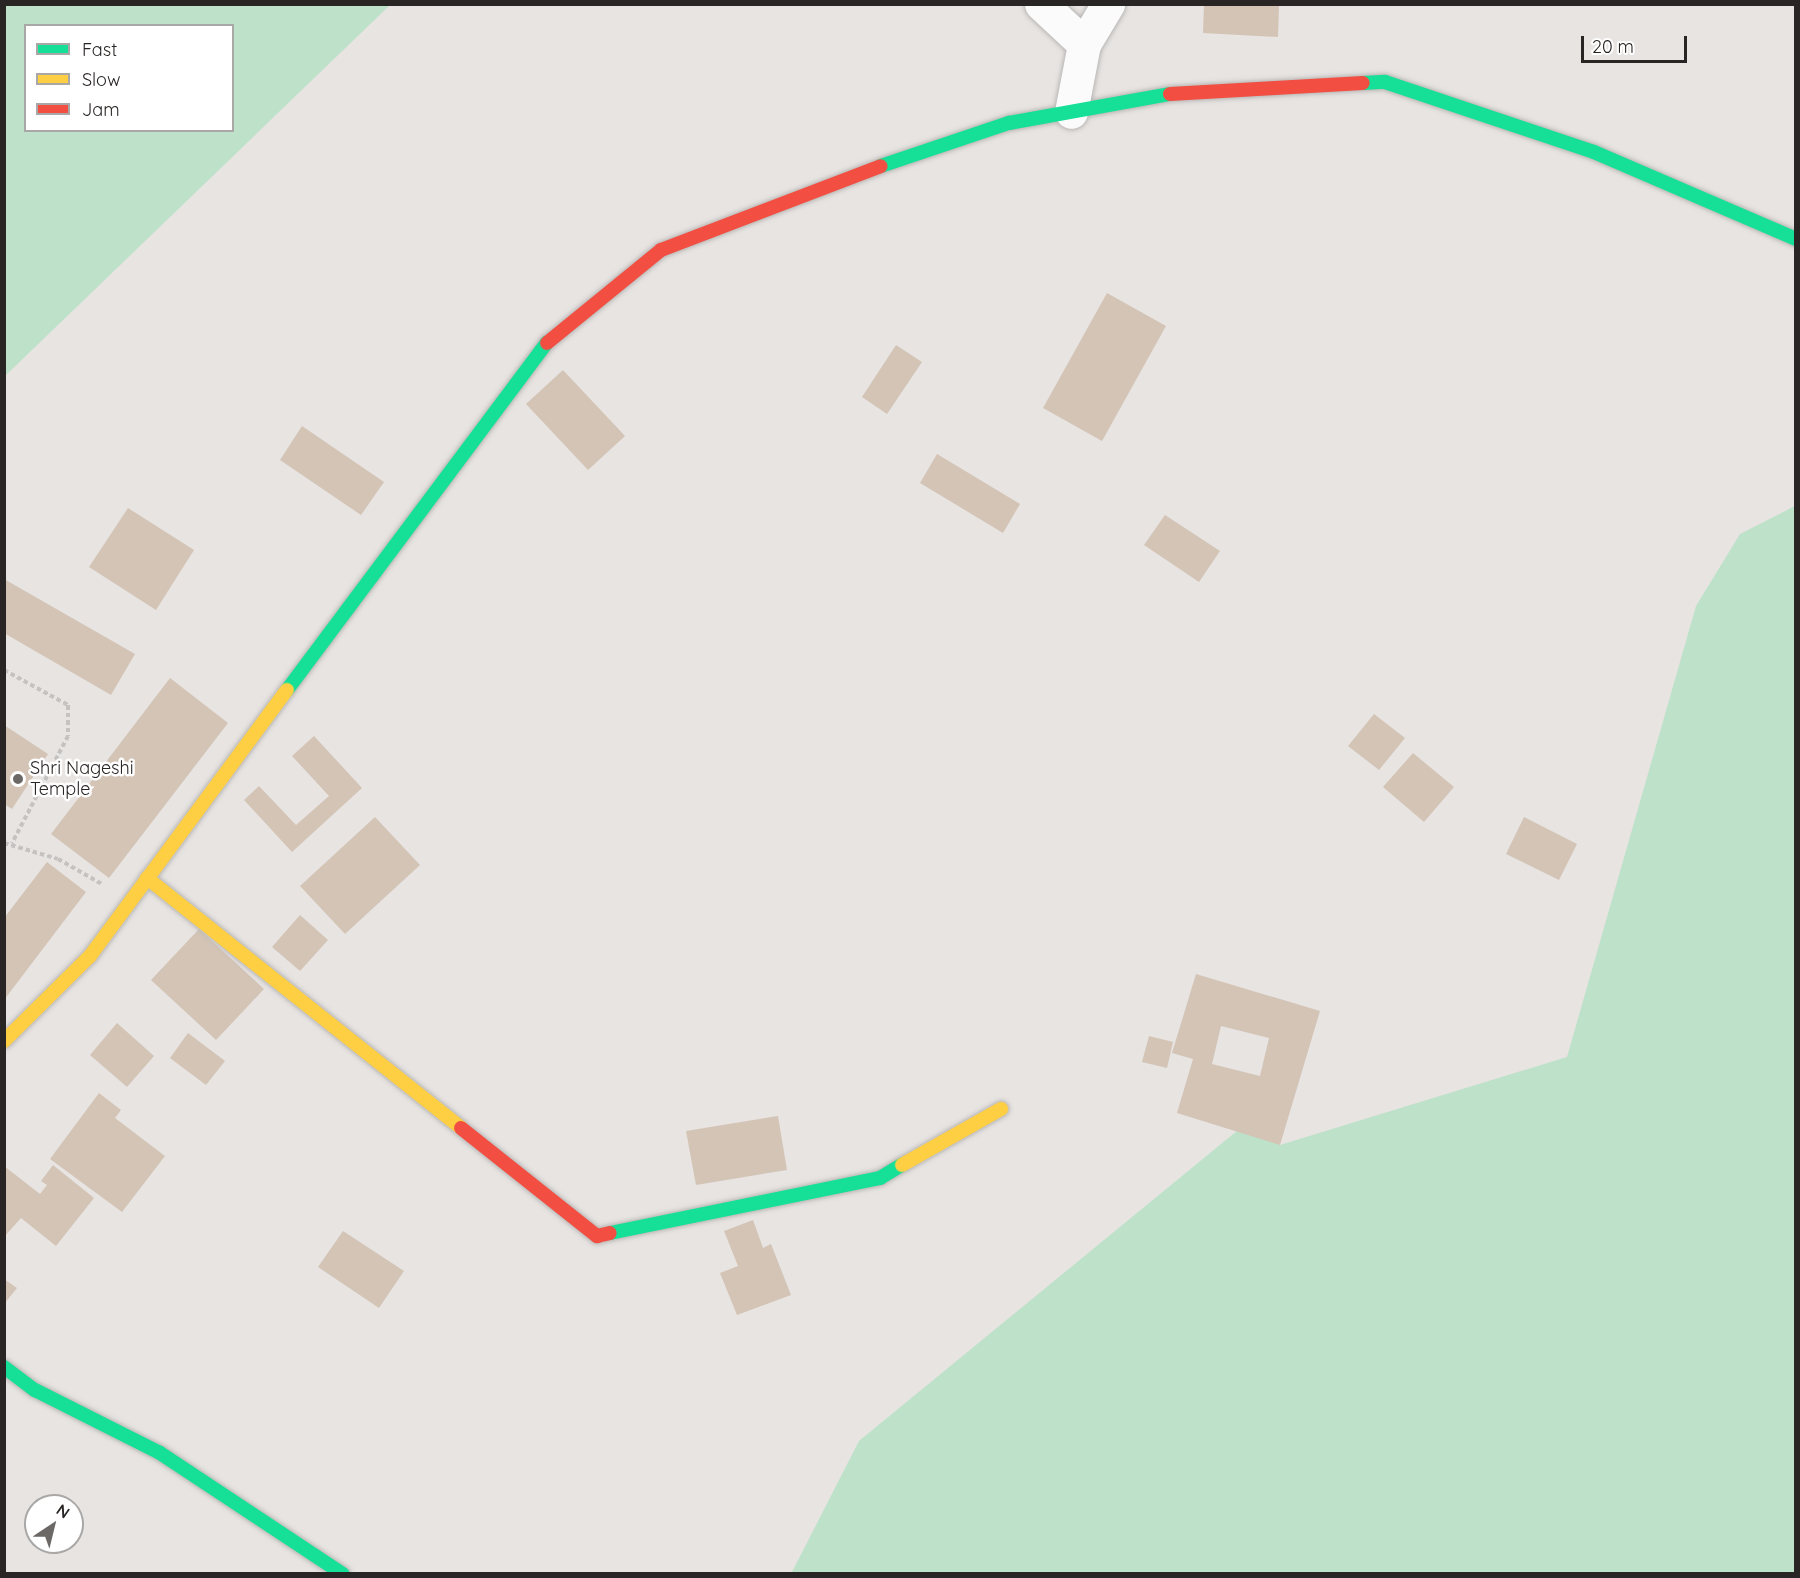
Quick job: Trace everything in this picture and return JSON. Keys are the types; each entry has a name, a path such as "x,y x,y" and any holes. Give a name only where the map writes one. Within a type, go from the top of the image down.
{"street":[{"path":"1041,4 1084,44"},
{"path":"1071,112 1084,44 1108,4"},
{"path":"4,1041 90,956 542,347 660,250 814,189 998,126 1186,91 1385,82 1594,152 1796,239"},
{"path":"147,878 597,1236 880,1178 1001,1109"},
{"path":"4,1367 36,1390 160,1453 343,1574"}],"path":[{"path":"4,670 68,705 68,736 12,843"},
{"path":"4,843 12,843 58,859 113,890 147,878"}],"green space":[{"path":"5,4 390,5 5,376"},
{"path":"1795,506 1795,1573 791,1574 859,1441 1243,1126 1280,1145 1567,1057 1696,606 1740,534"}],"building":[{"path":"1204,5 1279,5 1278,37 1203,33"},
{"path":"1107,293 1166,326 1102,441 1043,408"},
{"path":"896,345 922,362 887,414 862,397"},
{"path":"563,370 625,436 588,470 526,404"},
{"path":"302,426 384,482 361,515 280,460"},
{"path":"937,454 1020,504 1003,533 920,483"},
{"path":"128,508 194,550 156,610 89,567"},
{"path":"1165,515 1220,551 1199,582 1144,545"},
{"path":"4,579 135,654 111,695 4,633"},
{"path":"170,678 228,723 109,878 51,834"},
{"path":"1374,714 1405,738 1379,770 1348,746"},
{"name":"Shri Nageshi Temple","path":"4,725 48,754 12,809 4,804"},
{"path":"314,736 362,788 292,852 244,800 259,786 296,825 329,796 292,756"},
{"path":"1413,753 1454,787 1424,822 1383,787"},
{"path":"375,817 420,865 345,934 300,886"},
{"path":"1524,817 1577,844 1559,880 1506,854"},
{"path":"47,862 86,892 4,1000 4,918"},
{"path":"300,915 328,940 300,971 272,947"},
{"path":"199,929 264,989 216,1040 151,980"},
{"path":"1196,974 1320,1011 1280,1145 1177,1113 1193,1059 1172,1053","holes":["1221,1026 1269,1038 1260,1076 1212,1064"]},
{"path":"117,1023 154,1056 127,1087 90,1055"},
{"path":"188,1033 225,1061 206,1085 170,1058"},
{"path":"1149,1036 1173,1042 1167,1068 1142,1062"},
{"path":"99,1093 121,1110 115,1118 165,1156 122,1212 50,1159"},
{"path":"778,1116 787,1170 696,1185 686,1131"},
{"path":"53,1165 94,1198 56,1246 21,1218 4,1237 4,1166 40,1194 47,1185 41,1181"},
{"path":"753,1220 763,1248 771,1244 791,1295 737,1315 720,1273 738,1266 724,1231"},
{"path":"343,1231 404,1271 379,1308 318,1267"},
{"path":"4,1279 17,1288 4,1304"}],"traffic: fast":[{"path":"1363,83 1385,82 1594,152 1796,239"},
{"path":"881,166 1009,123 1170,94"},
{"path":"287,690 547,343"},
{"path":"610,1233 880,1178 902,1165"},
{"path":"4,1367 35,1390 160,1453 343,1574"}],"traffic: slow":[{"path":"4,1041 90,956 287,690"},
{"path":"147,878 461,1128"},
{"path":"902,1165 1001,1109"}],"traffic: jam":[{"path":"1170,94 1363,83"},
{"path":"547,343 661,250 881,166"},
{"path":"461,1128 597,1236 610,1233"}],"place":[{"name":"Shri Nageshi Temple","path":"18,779"}]}
